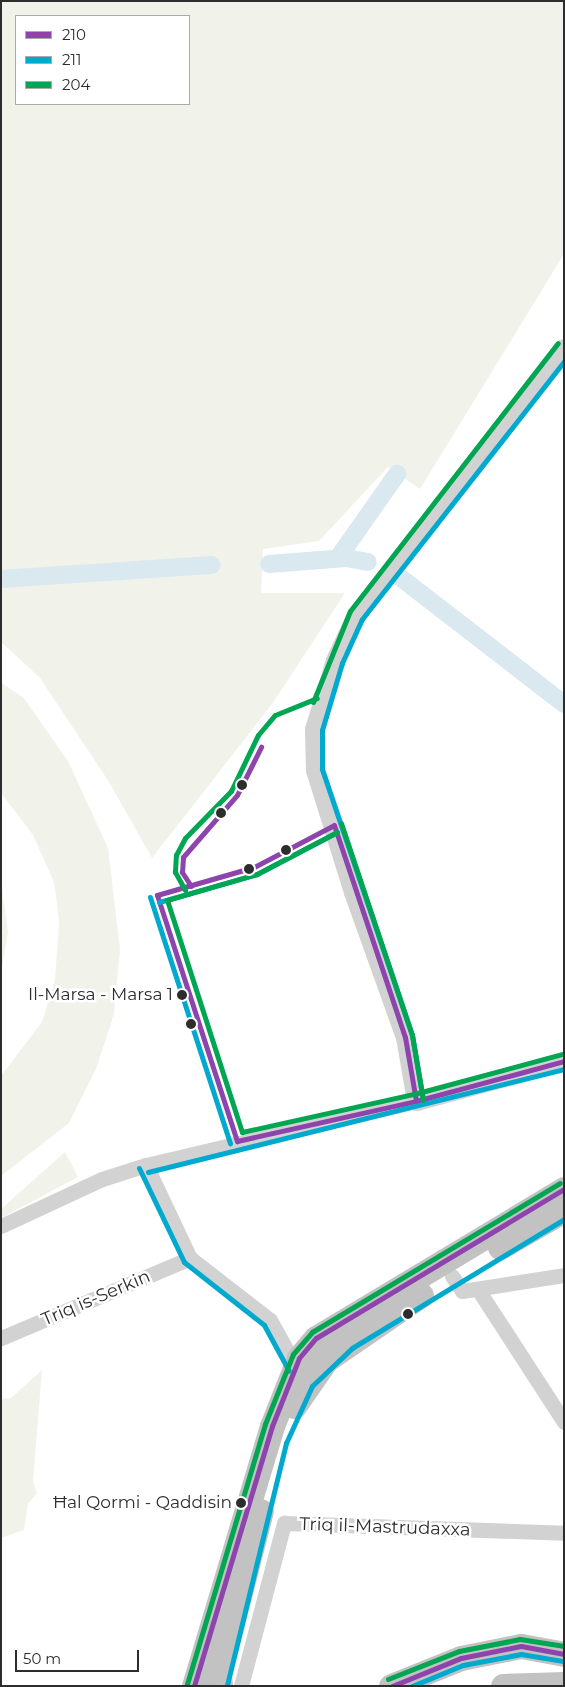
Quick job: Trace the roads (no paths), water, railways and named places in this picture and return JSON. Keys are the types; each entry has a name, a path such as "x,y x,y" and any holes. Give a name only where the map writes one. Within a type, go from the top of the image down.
{"highway":[{"path":"194,1686 272,1426 296,1367 316,1338 564,1189"},
{"path":"220,1686 219,1674 279,1440 306,1382 347,1342 452,1276 564,1210"},
{"path":"391,1686 461,1658 521,1646 564,1654"},
{"path":"503,1686 564,1684"}],"street":[{"path":"416,1101 405,1037 353,892 316,770 314,729 335,660 356,615 564,348"},
{"path":"1,1226 102,1179 146,1166 416,1101 564,1061"},
{"path":"146,1166 190,1258 270,1320 296,1367"},
{"name":"Triq is-Serkin","path":"1,1338 190,1258"},
{"path":"452,1276 462,1291 479,1291 564,1275"},
{"path":"479,1291 564,1422"},
{"name":"Triq il-Mastrudaxxa","path":"241,1686 284,1523 564,1533"}],"waterway":[{"path":"338,558 397,474"},
{"path":"269,564 346,558 368,562"},
{"path":"1,579 212,565"},
{"path":"401,578 564,704"}],"place":[{"name":"Il-Marsa - Marsa 1","path":"182,995"},
{"name":"Ħal Qormi - Qaddisin","path":"241,1503"}]}
